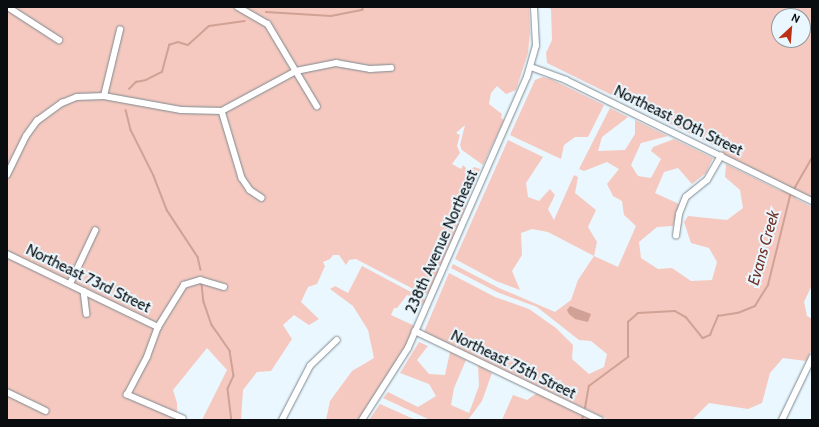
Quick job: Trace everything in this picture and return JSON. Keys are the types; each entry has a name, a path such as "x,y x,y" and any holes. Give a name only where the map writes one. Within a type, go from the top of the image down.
{"street":[{"path":"8,7 59,40"},
{"path":"238,7 268,24 317,106"},
{"name":"238th Avenue Northeast","path":"362,420 396,369 415,331 531,67 537,39 534,7"},
{"path":"104,96 120,30"},
{"path":"7,174 26,136 44,115 62,103 78,97 104,96 181,110 222,111 296,71 336,63 370,69 391,68"},
{"name":"Northeast 80th Street","path":"531,67 566,80 812,202"},
{"path":"222,111 242,178 250,190 262,198"},
{"path":"676,236 679,214 686,197 707,180 721,156"},
{"path":"70,284 95,231"},
{"name":"Northeast 73rd Street","path":"7,254 158,327"},
{"path":"183,419 128,394 147,357 158,327 181,288 187,283 200,280 224,287"},
{"path":"84,291 87,314"},
{"name":"Northeast 75th Street","path":"415,331 600,420"},
{"path":"282,420 310,366 337,340"},
{"path":"782,420 812,358"},
{"path":"7,392 46,411"}],"shaded area":[{"path":"7,7 529,7 530,32 528,53 516,90 506,94 497,86 491,93 489,104 502,114 501,118 504,120 483,165 462,150 460,145 465,125 456,133 460,135 457,146 460,153 452,164 461,169 463,165 469,171 474,167 480,169 432,294 421,293 356,259 349,260 346,265 339,255 333,255 330,259 323,262 325,266 317,284 308,287 301,302 319,319 309,325 294,315 283,325 292,339 271,371 257,372 243,390 241,420 202,420 227,370 207,348 173,390 177,403 177,420 7,420"},
{"path":"547,7 812,7 812,202 797,195 795,198 812,207 812,285 804,302 807,316 812,319 812,349 806,361 783,358 770,373 762,403 748,409 709,403 692,420 609,420 424,332 449,273 495,297 529,309 556,328 573,345 572,359 589,374 604,367 607,354 591,341 579,340 537,307 497,292 451,268 453,264 499,288 555,312 571,300 578,280 594,256 618,267 636,226 624,215 622,201 613,196 607,184 619,169 607,162 584,171 579,169 610,108 628,117 602,137 598,151 625,150 635,134 635,120 668,136 641,143 631,165 638,176 651,178 661,159 651,151 653,147 674,139 713,158 706,173 692,184 678,168 664,172 655,193 679,204 673,226 657,227 639,242 641,258 658,269 672,268 691,281 712,280 717,262 709,248 691,243 684,222 688,216 727,220 743,208 740,190 725,177 726,164 781,191 783,188 720,157 723,150 547,63 546,53 552,40 551,9"},
{"path":"542,77 551,79 604,105 588,137 575,137 564,145 561,159 510,135 535,80"},
{"path":"508,140 543,157 526,183 528,197 539,201 550,189 555,195 548,209 554,220 574,175 578,177 575,193 596,210 588,227 597,242 594,256 548,232 532,229 521,233 522,255 512,271 520,290 496,281 455,259"},
{"path":"362,266 426,300 421,306 410,300 411,296 407,295 397,308 394,308 391,315 417,327 362,420 326,420 330,401 352,371 374,358 368,330 353,306 330,289 335,286 348,293"},
{"path":"570,306 591,314 588,322 575,319 569,314 567,310"},
{"path":"419,342 428,346 417,360 429,374 445,375 450,352 466,360 454,388 451,405 469,413 479,386 478,365 492,373 482,401 468,420 430,420 383,398 388,392 418,407 436,396 429,384 400,373"},
{"path":"537,393 593,420 502,420 513,395 527,400"},
{"path":"380,404 416,420 369,420"}],"waterway":[{"path":"266,12 331,16 362,10 363,7"},
{"path":"129,89 136,82 146,80 162,72 169,45 178,42 188,45 209,26 245,21"},
{"path":"126,110 131,130 154,176 167,210 198,257 201,270"},
{"path":"794,189 812,158"},
{"name":"Evans Creek","path":"585,408 589,386 628,357 628,322 638,313 675,311 686,317 703,338 710,335 718,316 738,313 755,306 768,285 790,196"},
{"path":"202,284 204,302 212,325 230,351 234,376 228,389 232,420"},
{"name":"Evans Creek","path":"582,420 583,416"}]}
